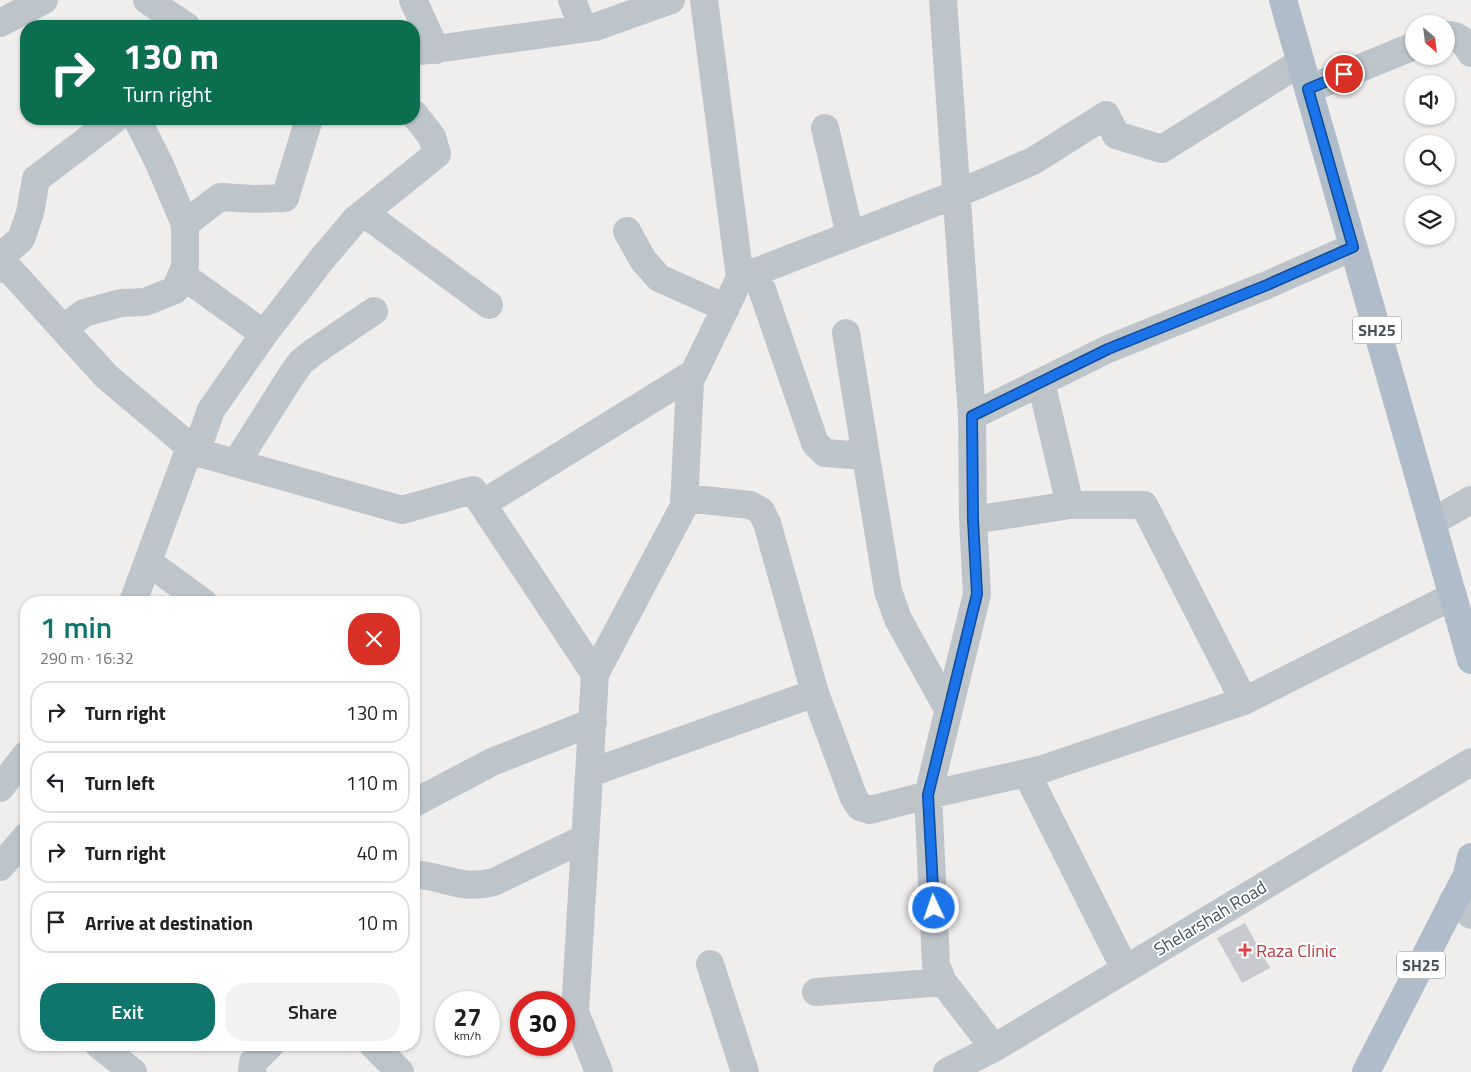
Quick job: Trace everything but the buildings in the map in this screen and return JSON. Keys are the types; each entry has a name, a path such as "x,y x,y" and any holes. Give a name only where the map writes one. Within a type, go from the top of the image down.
{"main road":[{"name":"SH25","path":"1283,0 1471,660"},
{"name":"SH25","path":"1366,1072 1462,908 1471,857"}],"street":[{"path":"0,23 43,0"},
{"path":"147,0 177,20"},
{"path":"413,0 418,20"},
{"path":"572,0 583,28"},
{"path":"420,30 425,51 595,27 672,0"},
{"path":"704,0 748,275 815,443 825,453 866,456"},
{"path":"943,0 972,416 973,520 977,594 928,795 936,965 943,982 994,1048"},
{"path":"1455,36 1464,42 1471,53"},
{"path":"1308,89 1405,50"},
{"path":"599,1072 575,1012 596,674 684,506 690,381 726,308 748,275 957,194 1033,160 1106,115 1116,135 1162,149 1301,62"},
{"path":"135,596 193,449 212,410 264,334 355,220 436,154 432,137 420,122"},
{"path":"0,257 21,239 30,213 36,179 107,125"},
{"path":"64,328 84,313 122,303 145,302 175,290 185,267 185,224 159,163 140,125"},
{"path":"185,224 220,197 286,198 307,125"},
{"path":"826,128 850,235"},
{"path":"364,213 489,305"},
{"path":"627,231 643,260 659,278 726,308"},
{"path":"972,416 1108,349 1267,285 1353,247"},
{"path":"0,268 12,270 106,376 193,449 402,510 473,490 596,674"},
{"path":"182,275 264,334"},
{"path":"236,463 301,362 374,311"},
{"path":"846,333 892,605 948,709"},
{"path":"482,504 694,373"},
{"path":"1041,382 1070,505"},
{"path":"684,498 750,505 761,511 767,522 815,693 854,798 860,808 870,810 1040,770 1244,702 1453,596"},
{"path":"1432,522 1471,500"},
{"path":"973,520 1070,505 1144,505 1244,702"},
{"path":"148,562 195,596"},
{"path":"590,773 815,693"},
{"path":"420,800 492,762 593,722"},
{"name":"Shelarshah Road","path":"947,1072 994,1048 1471,762"},
{"path":"1026,774 1125,970"},
{"path":"420,875 465,885 494,882 585,838"},
{"path":"0,867 20,844"},
{"path":"710,964 746,1072"},
{"path":"816,992 943,982"},
{"path":"107,1051 133,1072"},
{"path":"252,1072 253,1062 264,1051"},
{"path":"379,1051 400,1072"}],"place":[{"name":"Raza Clinic","path":"1245,950"}],"route":[{"path":"934,908 928,795 977,594 973,520 972,416 1108,349 1267,285 1353,247 1308,89 1344,74"}]}
